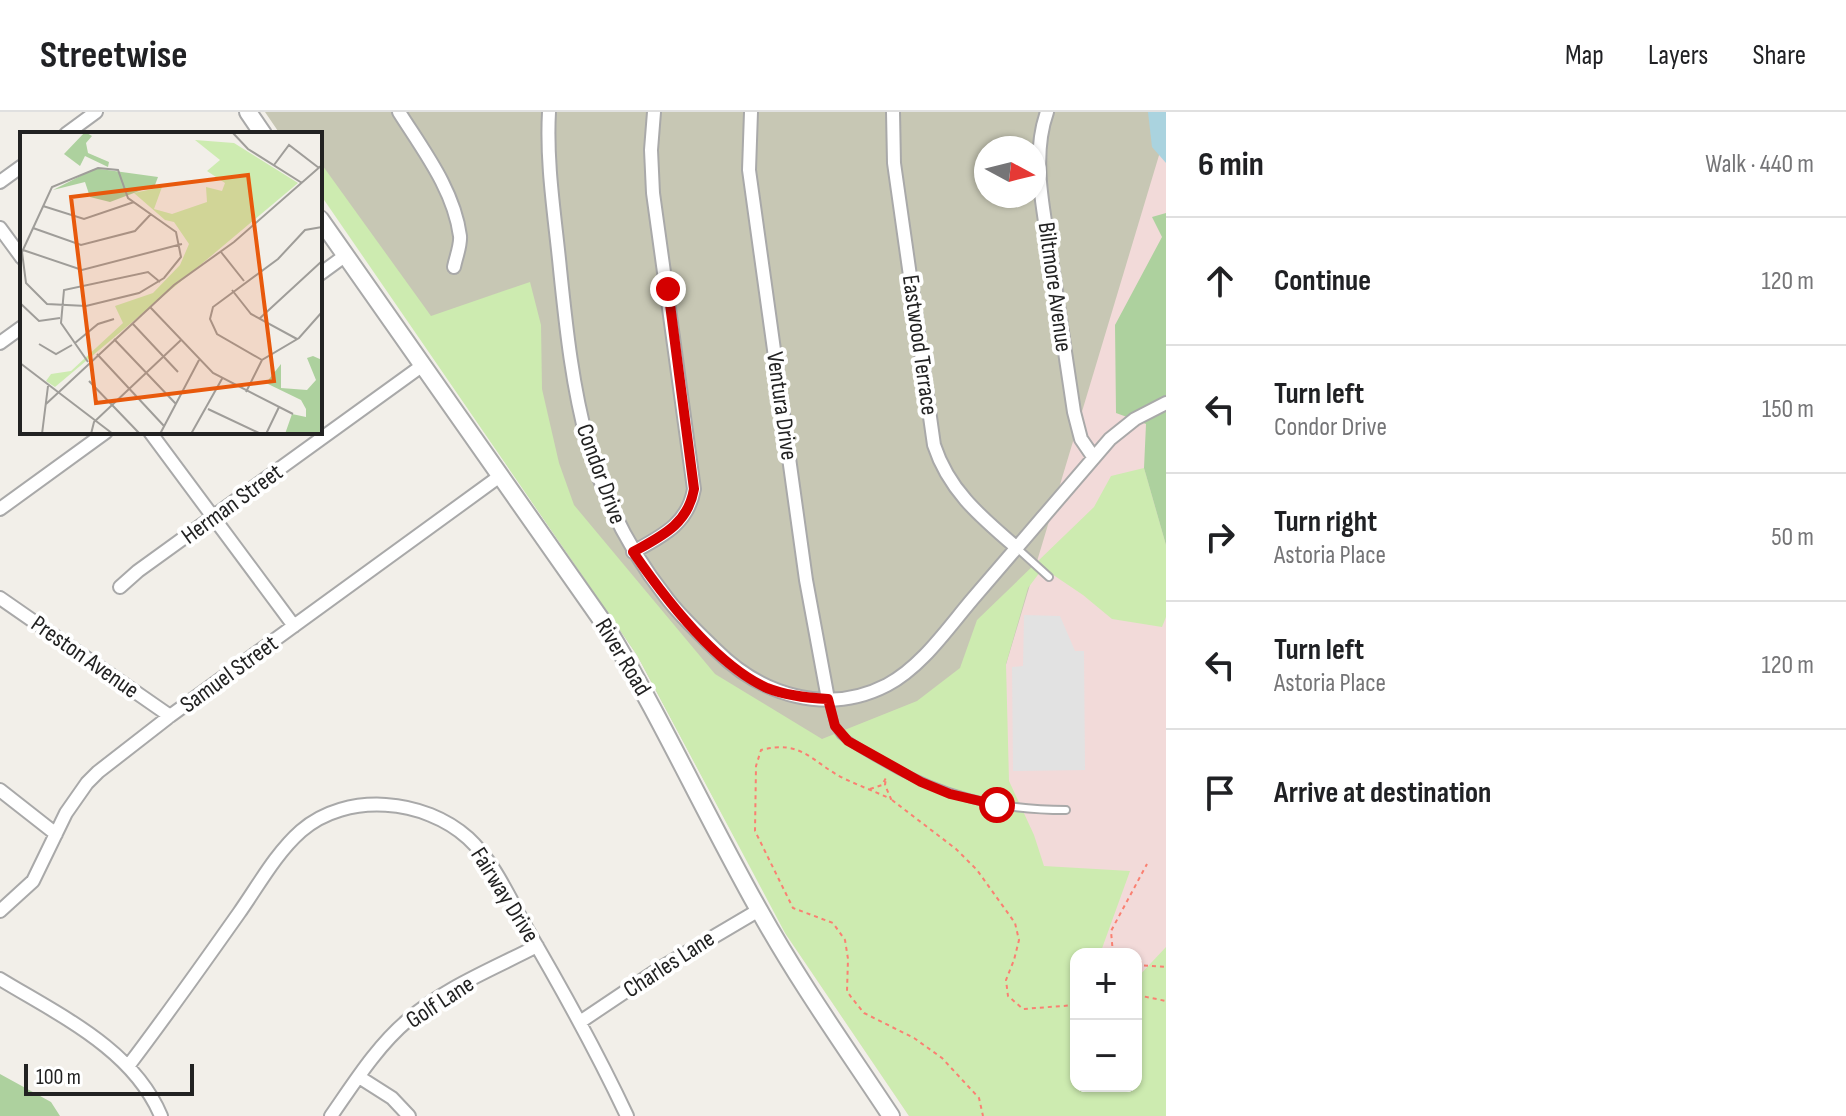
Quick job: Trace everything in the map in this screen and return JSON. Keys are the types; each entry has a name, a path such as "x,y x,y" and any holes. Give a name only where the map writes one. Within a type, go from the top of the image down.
{"street":[{"path":"69,132 96,112"},
{"path":"248,112 262,132"},
{"path":"399,112 440,177 453,212 460,238 454,267"},
{"name":"Condor Drive","path":"549,112 550,167 577,399 585,438 600,484 622,534 668,600 737,669 775,691 798,697 828,699 863,694 888,684 910,668 1122,428 1166,403"},
{"path":"633,552 680,523 688,510 694,489 653,193 651,150 654,112"},
{"name":"Ventura Drive","path":"751,112 751,185 806,580 828,699"},
{"name":"Eastwood Terrace","path":"893,112 894,163 934,445 947,478 960,497 1017,548"},
{"name":"Biltmore Avenue","path":"1047,112 1042,125 1038,169 1074,412 1081,439 1094,458"},
{"path":"0,182 20,167"},
{"name":"River Road","path":"322,222 605,625 646,692 759,910 804,988 891,1116"},
{"path":"0,228 20,255"},
{"path":"322,273 346,255"},
{"path":"0,343 20,328"},
{"name":"Herman Street","path":"120,587 423,365"},
{"path":"0,509 103,434"},
{"path":"151,434 294,626"},
{"name":"Samuel Street","path":"0,911 33,881 66,813 87,783 170,716 500,476"},
{"name":"Preston Avenue","path":"0,598 170,716"},
{"path":"0,790 56,834"},
{"name":"Fairway Drive","path":"129,1065 291,841 314,821 343,810 365,806 404,806 455,827 488,860 580,1022 627,1116"},
{"name":"Charles Lane","path":"580,1022 659,969 759,910"},
{"name":"Golf Lane","path":"331,1116 393,1034 428,1004 537,946"},
{"path":"0,979 72,1024 129,1065 144,1084 161,1116"},
{"path":"359,1077 392,1098 409,1116"}],"lane":[{"path":"1017,548 1049,577"},
{"path":"828,699 835,726 841,735 921,782 972,800 1025,809 1066,810"}],"path":[{"path":"983,1116 979,1098 942,1058 914,1038 864,1013 857,1005 847,991 845,940 833,923 793,908 755,831 756,766 761,750 779,746 809,754 842,778 891,799 967,859 1015,923 1019,940 1006,980 1008,996 1023,1009 1070,1005"},
{"path":"870,789 882,785 886,778 885,785 891,799"},
{"path":"1112,948 1111,931 1147,864"},
{"path":"1142,963 1166,967"},
{"path":"1142,995 1166,1001"}],"shaded area":[{"path":"265,112 1166,112 1166,132 992,711 735,838 637,655 322,195 322,132 279,132"},
{"path":"1166,132 1166,1116 909,1116 785,933"},
{"path":"1024,615 1060,616 1075,651 1084,651 1085,770 1013,771 1012,667 1023,666"}],"green space":[{"path":"322,165 431,316 530,282 541,325 542,389 559,463 574,505 715,674 822,739 917,701 960,668 977,620 1094,507 1111,476 1144,468 1166,545 1166,617 1162,627 1112,619 1043,568 1028,588 1006,664 1009,781 1034,835 1044,866 1130,871 1102,948 1070,948 1070,1092 1142,1092 1142,973 1166,947 1166,1116 909,1116 785,933 637,655 322,197"},
{"path":"1166,213 1166,545 1144,468 1146,424 1116,413 1115,325 1162,237 1152,217"},
{"path":"0,1074 51,1102 60,1116 0,1116"}],"water":[{"path":"1148,112 1166,112 1166,163 1152,147"}],"route":[{"path":"668,289 694,478 693,499 680,523 671,531 633,552 668,600 724,658 748,677 785,694 828,699 835,726 848,741 921,782 950,794 997,805"}]}
